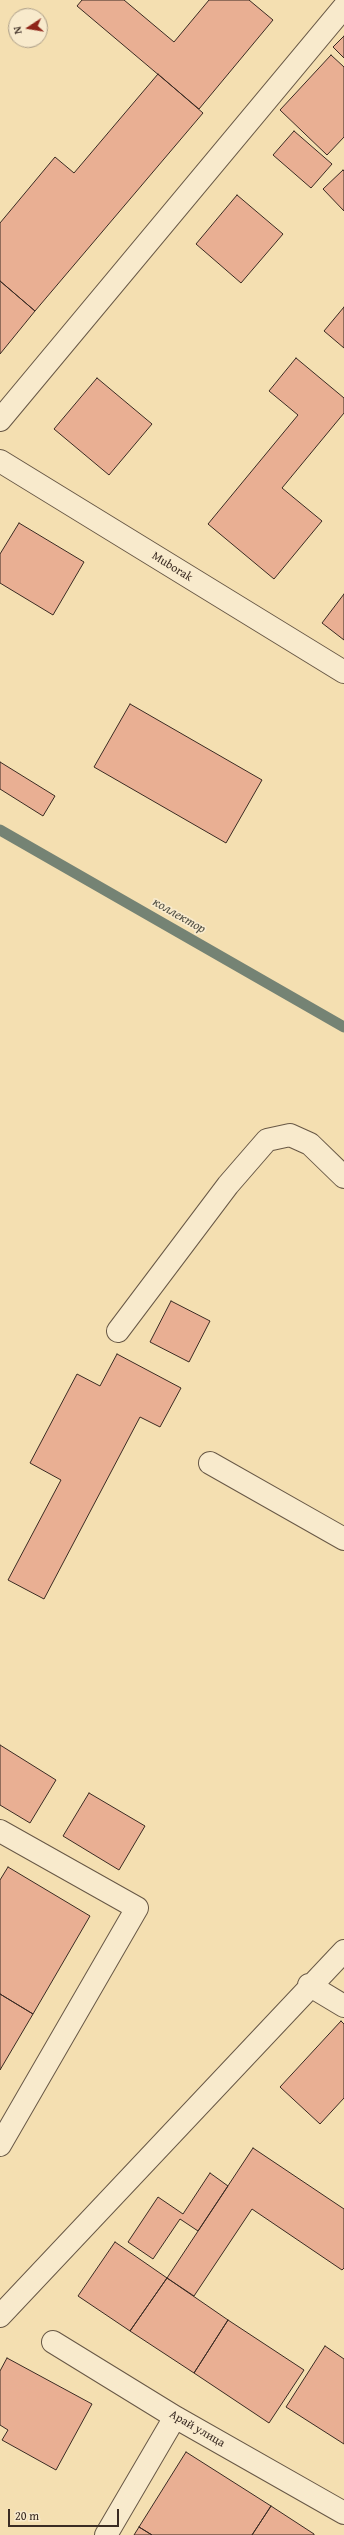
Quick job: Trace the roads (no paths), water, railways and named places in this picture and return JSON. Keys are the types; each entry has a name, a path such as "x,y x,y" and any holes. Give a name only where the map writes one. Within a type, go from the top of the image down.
{"street":[{"path":"0,420 344,7"},
{"name":"Muborak","path":"0,461 344,672"},
{"path":"118,1331 228,1185 267,1140 290,1135 310,1144 344,1177"},
{"path":"210,1463 344,1539"},
{"path":"0,1831 137,1908 0,2145"},
{"path":"0,2316 309,1985 344,1951"},
{"path":"309,1985 344,2006"},
{"name":"Арай улица","path":"53,2342 175,2417 344,2513"},
{"path":"106,2535 175,2417"}],"waterway":[{"name":"коллектор","path":"0,830 344,1027"}]}
